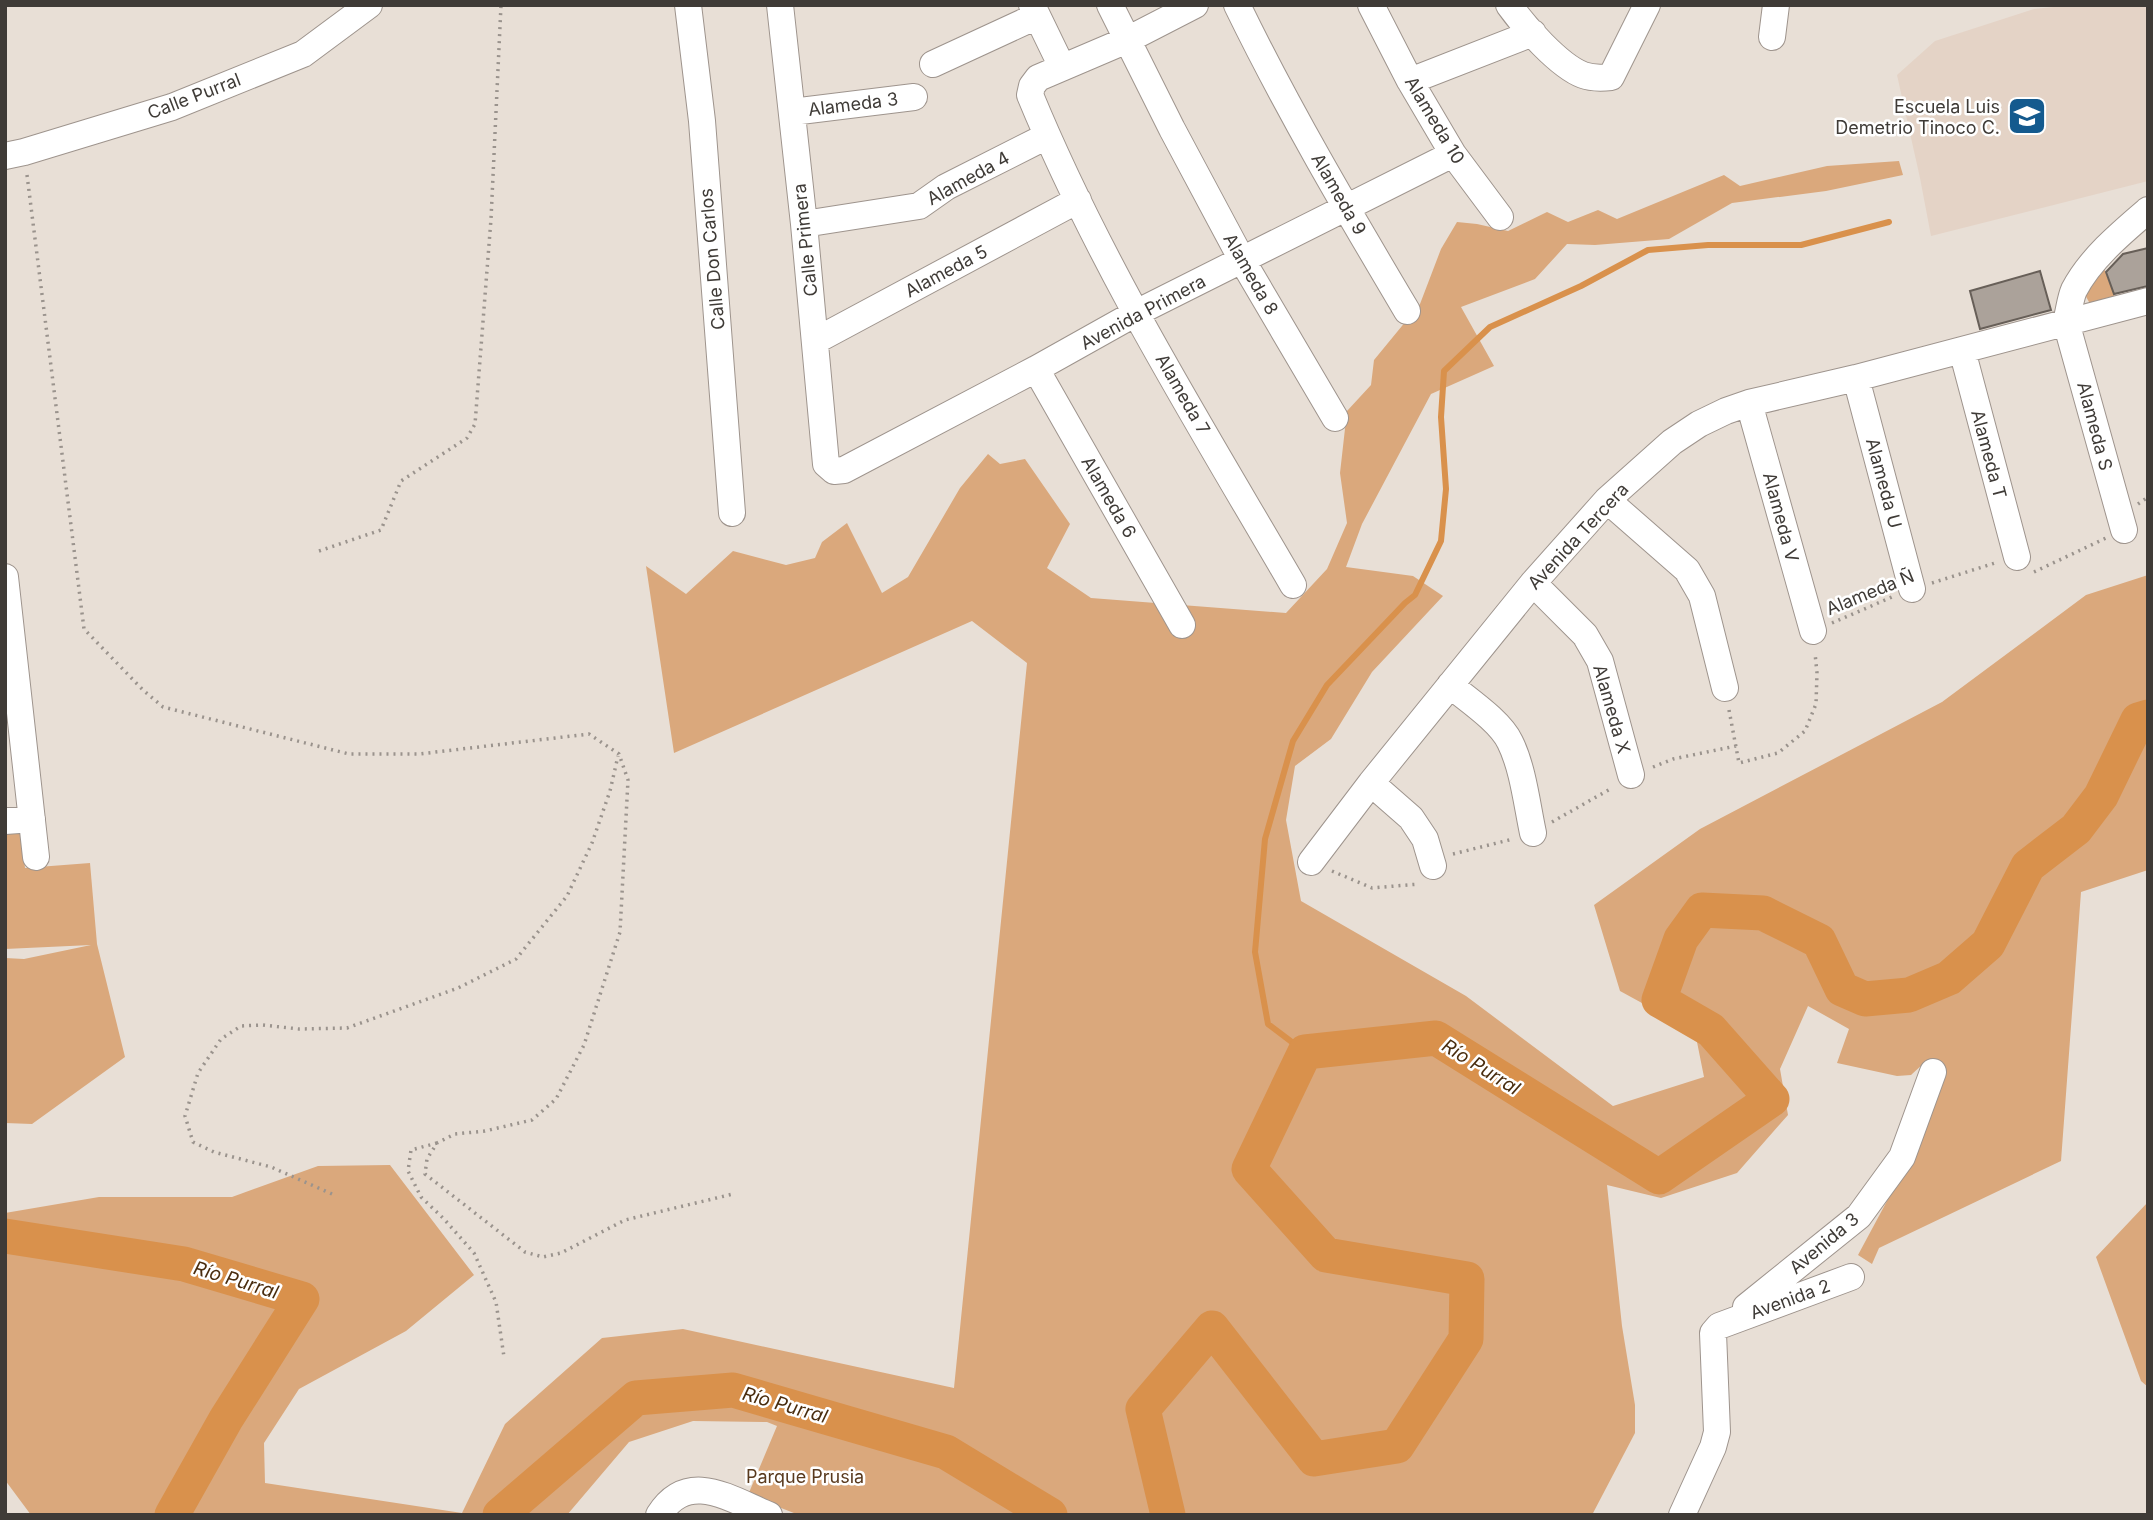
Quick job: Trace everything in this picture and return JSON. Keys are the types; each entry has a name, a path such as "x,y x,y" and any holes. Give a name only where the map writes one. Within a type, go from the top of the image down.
{"street":[{"name":"Calle Purral","path":"15,154 172,107 303,54 369,5"},
{"name":"Calle Don Carlos","path":"688,5 702,121 732,513"},
{"name":"Calle Primera","path":"780,5 826,464 834,471"},
{"name":"Alameda 8","path":"1110,5 1242,261 1335,418"},
{"name":"Alameda 7","path":"1195,5 1127,40 1038,78 1030,95 1078,200 1136,313 1293,584"},
{"name":"Alameda 9","path":"1237,5 1272,77 1406,311"},
{"path":"1410,81 1523,16 1562,62 1582,75 1611,77 1647,5"},
{"path":"1772,37 1776,5"},
{"path":"933,64 1035,11 1062,68"},
{"name":"Alameda 10","path":"1375,12 1410,81 1453,154 1500,218"},
{"name":"Alameda 3","path":"792,112 914,97"},
{"name":"Alameda 4","path":"804,224 919,206 946,187 1047,136"},
{"name":"Avenida Primera","path":"834,471 844,470 1136,313 1453,154"},
{"name":"Alameda 5","path":"815,341 1078,200"},
{"path":"2066,322 2073,292 2089,268 2124,230 2148,210"},
{"name":"Avenida Tercera","path":"1311,862 1371,783 1533,583 1607,500 1672,442 1708,420 1749,403 1856,378 2148,301"},
{"name":"Alameda S","path":"2066,322 2124,530"},
{"name":"Alameda T","path":"1962,350 2017,557"},
{"name":"Alameda 6","path":"1036,369 1182,625"},
{"name":"Alameda U","path":"1856,378 1912,589"},
{"name":"Alameda V","path":"1749,403 1812,631"},
{"path":"1607,500 1687,570 1702,596 1725,688"},
{"path":"5,577 36,857"},
{"name":"Alameda X","path":"1533,583 1585,635 1600,661 1631,775"},
{"path":"1450,685 1494,722 1510,741 1533,833"},
{"path":"1371,783 1411,818 1425,839 1433,866"},
{"path":"5,821 32,819"},
{"name":"Avenida 3","path":"1728,1321 1859,1216 1902,1157 1933,1072"},
{"name":"Avenida 2","path":"1728,1321 1851,1277"},
{"path":"1682,1515 1713,1447 1717,1432 1713,1333 1718,1325 1728,1321"},
{"path":"659,1515 674,1497 685,1491 698,1490 716,1493 769,1515"}],"path":[{"path":"319,551 381,530 401,481 467,438 475,424 491,219 501,5"},
{"path":"15,154 84,629 143,690 163,707 349,754 419,754 590,734 619,754 628,780 620,932 576,1064 556,1099 531,1120 485,1131 456,1134 437,1143 411,1150 408,1171 421,1197 474,1253 496,1302 504,1357"},
{"path":"2017,557 2025,576 2124,530"},
{"name":"Alameda Ñ","path":"1725,688 1739,763 1778,753 1805,731 1816,704 1817,673 1812,631 1912,589 2017,557"},
{"path":"332,1194 271,1167 214,1152 193,1142 185,1116 198,1073 221,1039 241,1026 347,1028 458,988 516,959 567,896 592,843 610,791 619,754"},
{"path":"437,1143 427,1159 425,1174 524,1252 543,1257 561,1253 625,1220 733,1194"}],"shaded area":[{"name":"Escuela Luis Demetrio Tinoco C.","path":"2073,5 2148,5 2148,181 1931,236 1897,75 1935,41 2034,9"}],"green space":[{"name":"Parque Prusia","path":"1899,161 1903,175 1826,191 1732,203 1669,239 1595,245 1567,244 1535,279 1461,307 1494,366 1431,394 1362,524 1346,567 1413,576 1443,596 1372,672 1331,739 1295,766 1286,820 1301,901 1466,996 1613,1106 1704,1077 1695,1032 1620,991 1594,905 1700,829 1942,702 2086,595 2148,575 2148,870 2081,892 2061,1161 1879,1248 1872,1264 1858,1255 1909,1160 1924,1063 1911,1075 1897,1076 1837,1063 1849,1029 1808,1006 1780,1069 1788,1115 1737,1173 1661,1198 1607,1185 1622,1326 1635,1405 1635,1433 1592,1515 799,1515 748,1495 777,1426 767,1422 693,1421 629,1442 567,1515 31,1515 5,1480 5,1213 99,1197 232,1197 318,1166 390,1165 474,1275 406,1331 299,1389 264,1443 265,1483 462,1513 505,1424 602,1338 683,1329 954,1388 1027,663 972,621 674,753 646,566 686,594 733,551 786,565 815,558 822,542 847,523 882,593 908,577 960,488 988,454 1000,464 1025,459 1070,524 1047,568 1091,598 1286,613 1327,569 1347,523 1340,473 1347,411 1371,385 1374,360 1420,304 1441,249 1457,222 1508,231 1547,212 1568,222 1598,210 1617,219 1724,175 1740,186 1827,166"},
{"path":"2102,263 2115,297 2097,304 2089,302 2084,293"},
{"path":"21,828 25,868 90,863 97,944 125,1057 32,1124 5,1123 5,958 24,959 91,945 5,949 5,829"},
{"path":"2148,1202 2148,1387 2141,1381 2096,1257"}],"building":[{"path":"2148,248 2148,286 2114,294 2106,272 2123,254"},
{"path":"2040,271 2051,310 1980,329 1970,291"}],"waterway":[{"path":"1305,1052 1268,1024 1255,952 1265,839 1293,741 1327,685 1415,595 1441,541 1446,489 1441,417 1444,371 1490,327 1581,286 1648,250 1708,245 1801,245 1889,222"},
{"name":"Río Purral","path":"1168,1515 1143,1409 1212,1328 1314,1459 1397,1446 1466,1339 1467,1279 1326,1255 1249,1169 1305,1052 1436,1038 1659,1177 1772,1099 1711,1030 1659,1000 1681,939 1702,910 1763,913 1819,941 1842,989 1865,999 1909,995 1949,978 1988,944 2028,866 2076,829 2101,796 2138,720 2148,717"},
{"name":"Río Purral","path":"5,1236 184,1264 302,1299 226,1419 172,1515"},
{"name":"Río Purral","path":"500,1515 636,1398 733,1390 946,1452 1050,1515"}],"place":[{"name":"Escuela Luis Demetrio Tinoco C.","path":"2027,116"}]}
